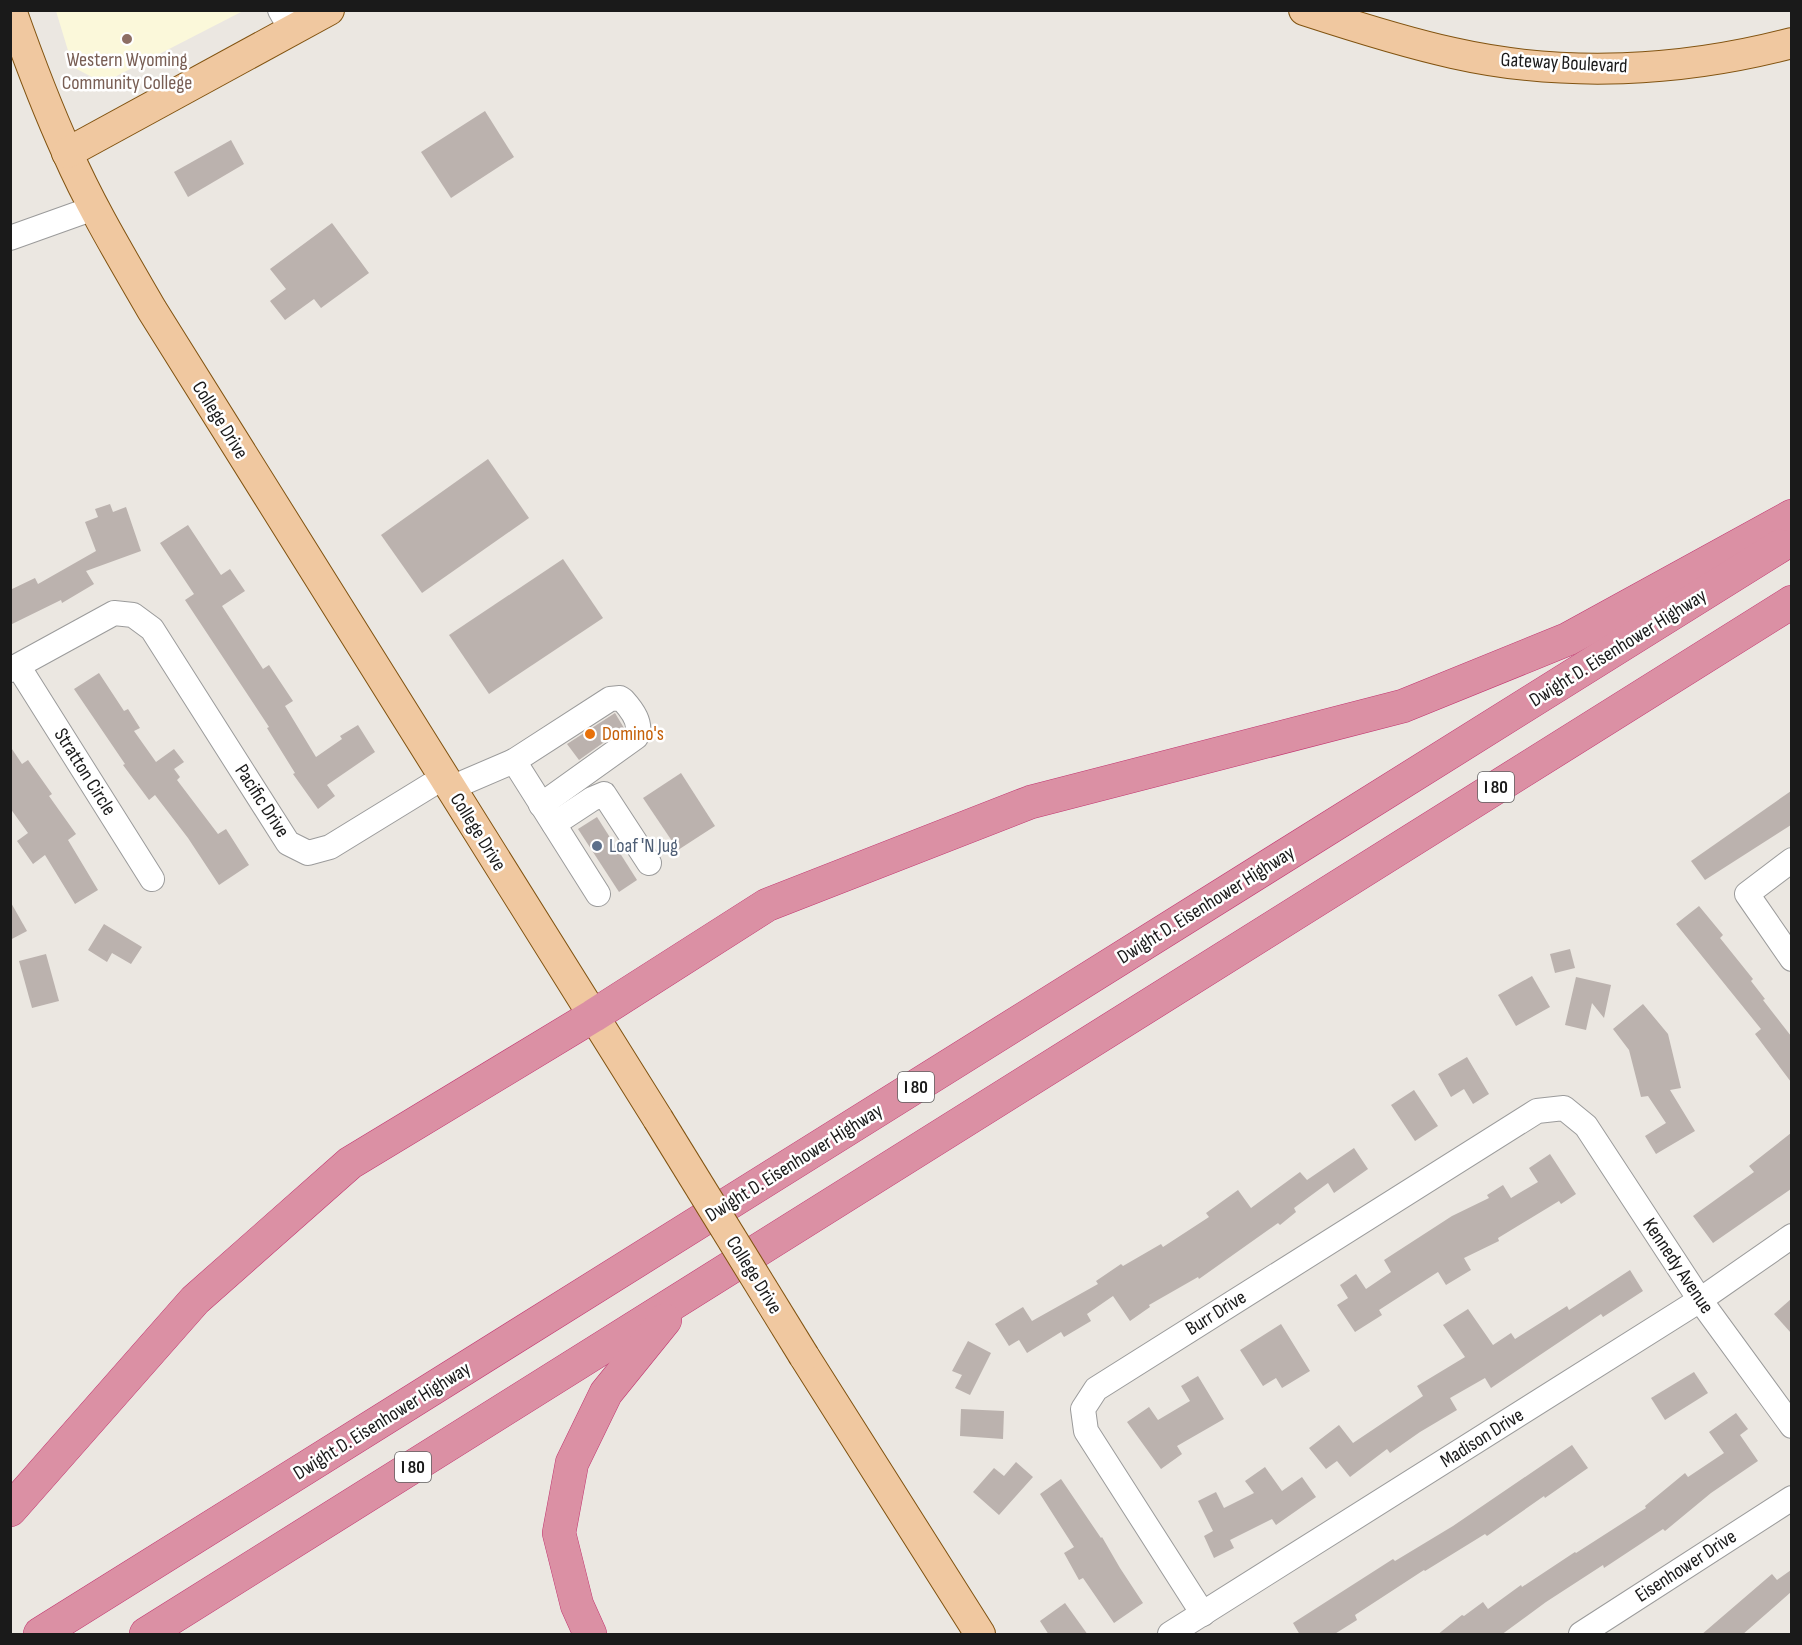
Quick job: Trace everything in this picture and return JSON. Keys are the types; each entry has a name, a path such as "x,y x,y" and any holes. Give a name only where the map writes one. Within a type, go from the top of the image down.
{"highway":[{"path":"10,1510 195,1300 350,1163 593,1016 766,905 1031,802 1402,706 1568,639 1791,516"},
{"name":"Dwight D. Eisenhower Highway","path":"40,1635 1791,539"},
{"name":"I 80","path":"146,1635 1791,602"},
{"name":"I 80","path":"590,1635 578,1605 560,1533 572,1463 606,1393 681,1300"}],"main road":[{"name":"College Drive","path":"11,10 30,65 67,153 94,208 152,310 980,1635"},
{"path":"67,153 286,21 329,10"},
{"name":"Gateway Boulevard","path":"1304,10 1454,54 1528,66 1601,69 1678,65 1752,53 1791,43"}],"street":[{"path":"10,238 94,208"},
{"name":"Pacific Drive","path":"14,668 114,613 133,615 152,629 288,843 308,853 330,847 447,783 514,761 610,699 620,698 631,710 640,727 632,742 548,815"},
{"name":"Stratton Circle","path":"14,668 152,879"},
{"path":"514,761 598,894"},
{"path":"548,815 604,794 649,863"},
{"path":"1791,860 1747,894 1791,959"},
{"name":"Kennedy Avenue","path":"1564,1108 1586,1126 1700,1300 1791,1426"},
{"name":"Burr Drive","path":"1203,1614 1086,1431 1083,1409 1096,1389 1537,1111 1564,1108"},
{"name":"Madison Drive","path":"1170,1635 1700,1300 1791,1236"},
{"name":"Eisenhower Drive","path":"1581,1635 1791,1498"}],"shaded area":[{"name":"Western Wyoming Community College","path":"56,10 243,11 103,83 73,67"}],"building":[{"path":"485,111 514,157 451,198 421,152"},
{"path":"231,140 244,164 188,197 174,172"},
{"path":"332,223 369,273 321,308 314,299 285,320 270,301 286,289 270,269"},
{"path":"488,459 529,518 422,593 381,535"},
{"path":"110,504 113,512 126,507 141,551 86,571 94,584 62,603 61,600 10,625 10,590 35,578 38,584 96,551 85,522 98,517 95,509"},
{"path":"188,525 221,575 230,569 245,591 222,606 263,669 269,665 293,701 285,706 316,757 342,739 340,736 358,725 375,752 327,785 335,796 318,809 293,774 295,773 267,728 269,727 185,600 194,594 160,543"},
{"path":"563,559 603,618 489,694 449,635"},
{"path":"99,673 124,711 128,709 140,728 134,731 156,762 174,749 184,762 174,769 180,777 177,780 218,834 226,829 249,865 219,885 188,838 155,795 149,800 123,765 125,764 74,689"},
{"path":"615,713 624,728 579,760 567,744"},
{"path":"10,746 22,764 28,760 52,794 49,796 76,834 68,840 98,890 75,904 45,855 33,864 17,841 28,833 10,808"},
{"path":"681,773 715,826 678,850 643,798"},
{"path":"1791,791 1791,825 1705,880 1691,861"},
{"path":"597,817 637,880 619,892 578,829"},
{"path":"10,901 27,931 10,940"},
{"path":"1699,906 1723,935 1720,938 1753,979 1751,981 1765,999 1763,1000 1791,1036 1791,1082 1755,1034 1761,1029 1676,924"},
{"path":"104,924 142,947 131,964 112,953 107,962 88,950"},
{"path":"1570,949 1575,968 1555,973 1550,954"},
{"path":"46,954 59,1001 32,1008 19,961"},
{"path":"1532,976 1550,1007 1516,1026 1498,995"},
{"path":"1576,977 1611,985 1604,1018 1592,1003 1586,1030 1565,1025"},
{"path":"1643,1004 1668,1034 1681,1088 1670,1090 1695,1131 1656,1154 1645,1136 1666,1123 1648,1096 1641,1097 1629,1050 1613,1029"},
{"path":"1467,1057 1489,1094 1473,1104 1464,1089 1451,1097 1438,1074"},
{"path":"1414,1090 1438,1126 1415,1141 1391,1105"},
{"path":"1791,1133 1791,1189 1713,1243 1693,1216 1754,1172 1749,1166"},
{"path":"1354,1148 1368,1169 1334,1193 1328,1183 1294,1208 1296,1212 1280,1225 1278,1223 1199,1279 1198,1277 1149,1305 1150,1307 1130,1321 1113,1296 1087,1314 1091,1321 1064,1337 1061,1332 1027,1353 1019,1340 1009,1346 995,1324 1023,1307 1032,1321 1098,1284 1096,1281 1121,1264 1123,1266 1161,1244 1163,1247 1209,1217 1206,1213 1238,1190 1251,1208 1300,1172 1307,1180"},
{"path":"1550,1154 1576,1194 1561,1204 1559,1201 1498,1238 1499,1241 1464,1258 1471,1270 1446,1285 1438,1272 1379,1310 1382,1315 1355,1332 1337,1305 1348,1298 1340,1285 1356,1274 1366,1289 1391,1272 1384,1260 1452,1216 1489,1198 1487,1195 1503,1185 1511,1198 1538,1182 1529,1168"},
{"path":"1630,1270 1643,1291 1603,1317 1601,1314 1491,1388 1485,1378 1450,1398 1457,1410 1390,1453 1387,1449 1350,1477 1337,1461 1326,1469 1309,1448 1339,1425 1353,1443 1423,1396 1417,1386 1465,1357 1443,1325 1468,1309 1493,1345 1511,1333 1515,1339 1567,1306 1569,1310"},
{"path":"1791,1299 1791,1333 1774,1314"},
{"path":"1281,1324 1310,1371 1282,1388 1276,1378 1263,1386 1240,1350"},
{"path":"968,1341 991,1353 970,1395 955,1388 962,1375 952,1371"},
{"path":"1694,1372 1708,1393 1665,1420 1651,1398"},
{"path":"1198,1376 1224,1419 1177,1446 1182,1454 1161,1469 1127,1422 1149,1407 1158,1420 1190,1401 1181,1386"},
{"path":"961,1409 1004,1411 1003,1439 960,1436"},
{"path":"1736,1413 1748,1429 1740,1435 1758,1461 1711,1493 1665,1531 1663,1529 1604,1568 1603,1565 1501,1635 1437,1635 1483,1602 1488,1609 1521,1585 1522,1587 1646,1508 1645,1506 1685,1473 1688,1477 1724,1453 1709,1432"},
{"path":"1572,1445 1588,1468 1487,1536 1485,1534 1424,1570 1355,1615 1357,1620 1333,1635 1300,1635 1293,1623 1393,1559 1395,1561 1453,1526"},
{"path":"1016,1462 1033,1477 999,1515 973,1492 994,1468 1004,1476"},
{"path":"1265,1467 1282,1491 1302,1477 1316,1497 1276,1525 1272,1519 1230,1540 1234,1548 1214,1558 1204,1536 1213,1531 1198,1501 1216,1492 1224,1508 1254,1493 1245,1481"},
{"path":"1061,1479 1102,1537 1143,1603 1114,1623 1083,1578 1079,1580 1064,1553 1074,1547 1040,1494"},
{"path":"1791,1570 1791,1592 1742,1635 1701,1635 1772,1574 1777,1580"},
{"path":"1065,1603 1088,1635 1049,1635 1040,1621"}],"place":[{"name":"Western Wyoming Community College","path":"127,39"},
{"name":"Domino's","path":"590,734"},
{"name":"Loaf 'N Jug","path":"597,846"}]}
